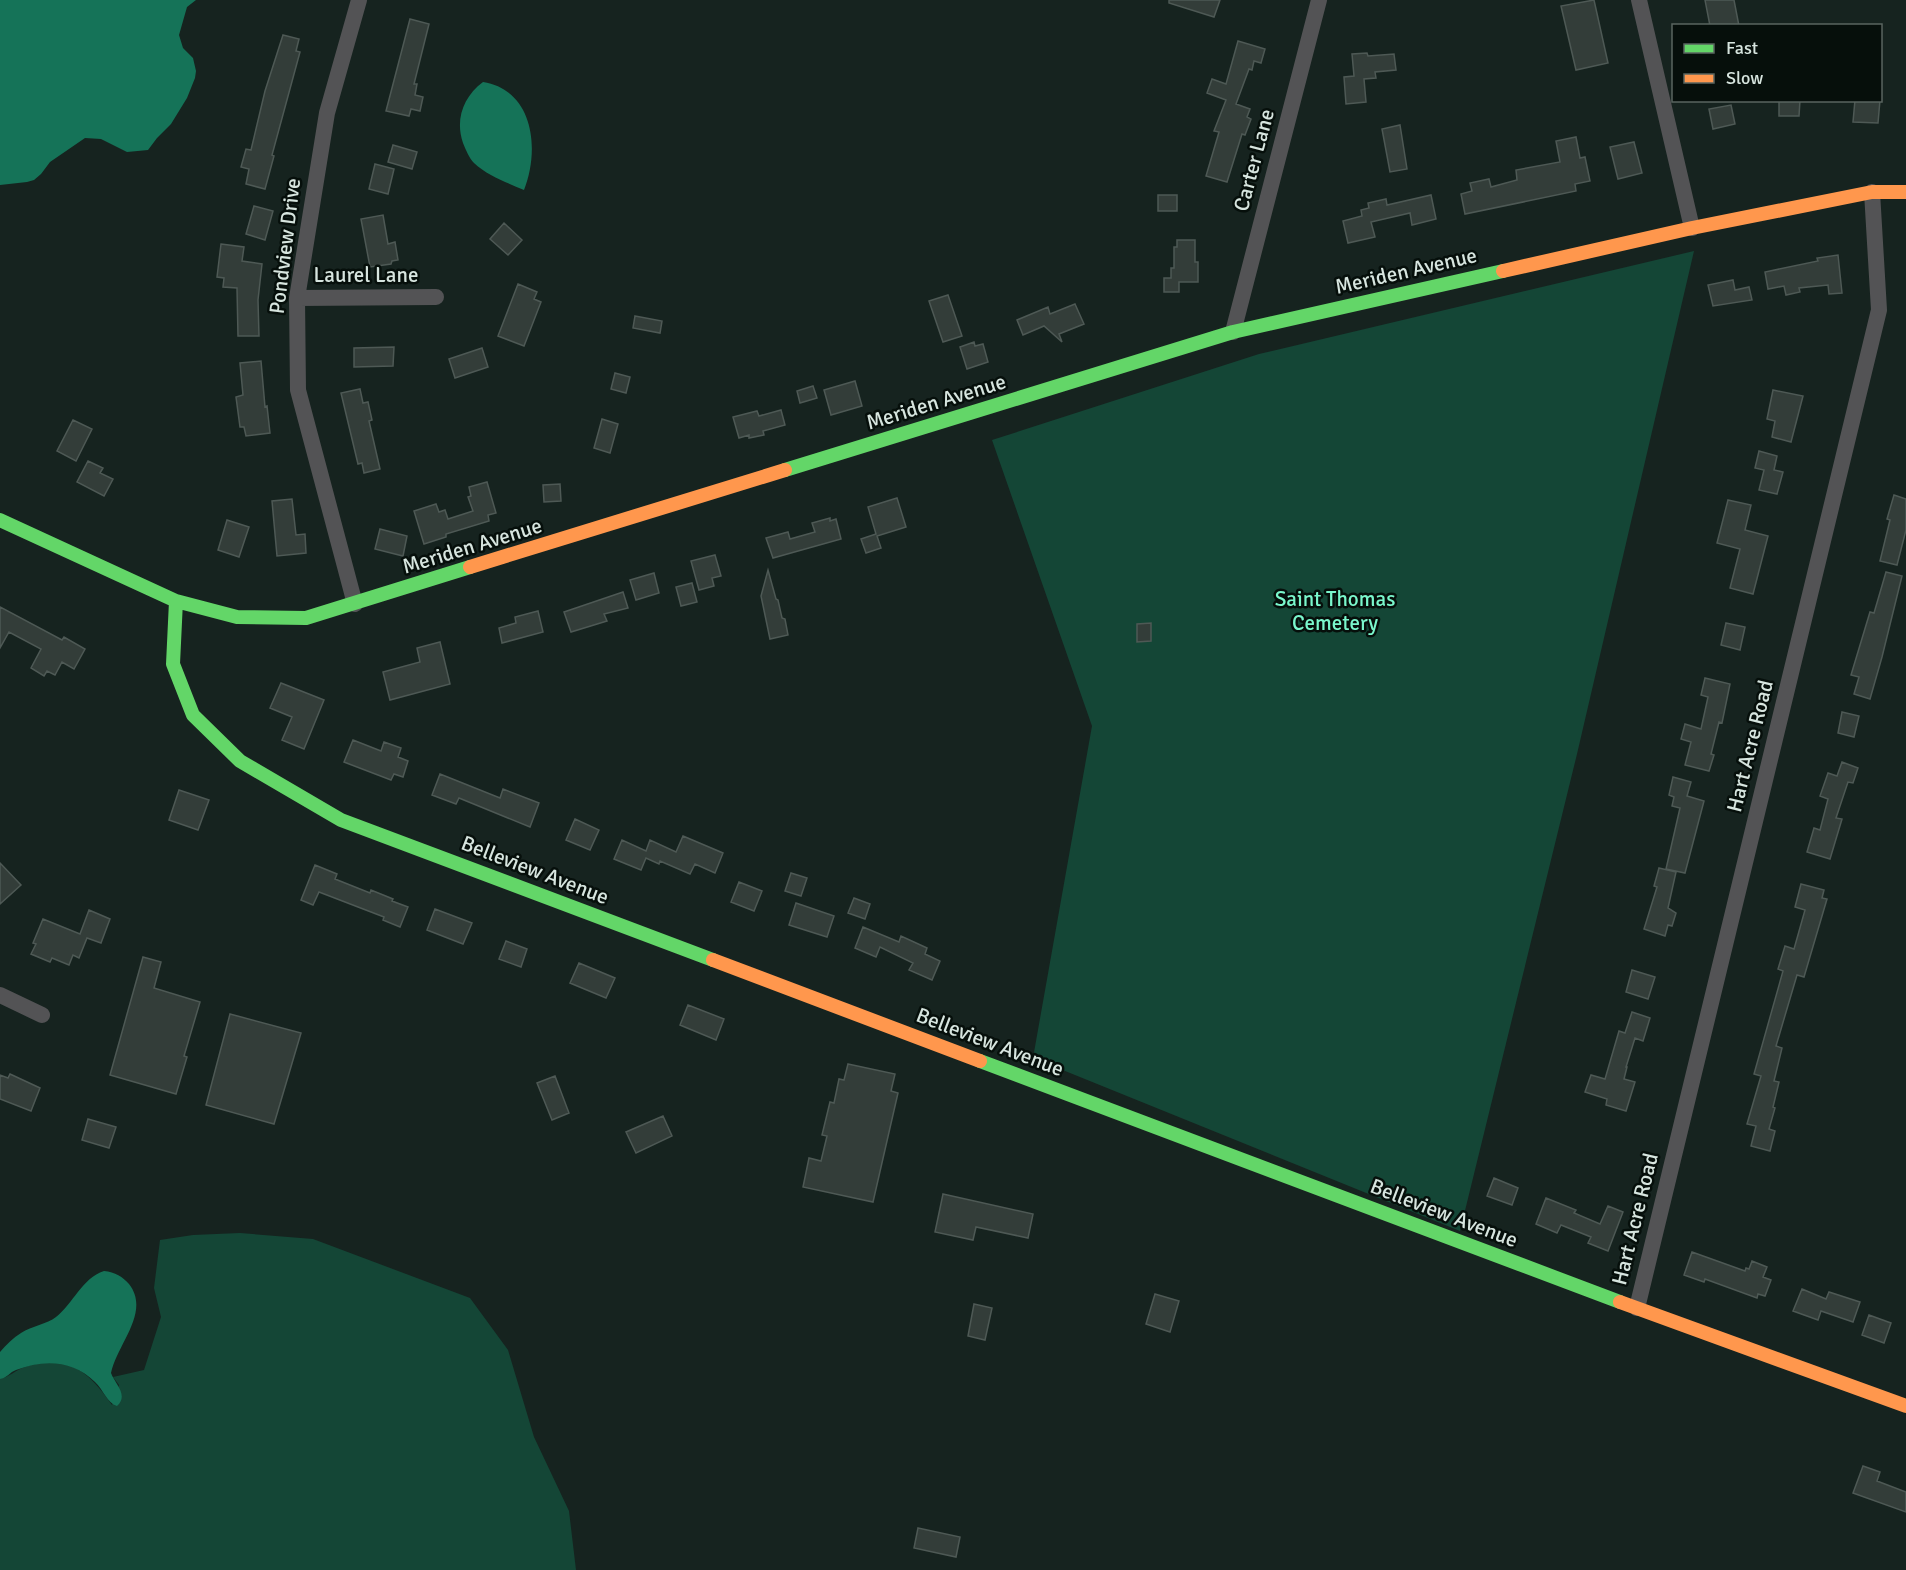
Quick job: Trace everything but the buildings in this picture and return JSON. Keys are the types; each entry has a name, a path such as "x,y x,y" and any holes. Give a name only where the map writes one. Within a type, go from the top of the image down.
{"main road":[{"name":"Meriden Avenue","path":"0,520 176,601 237,617 306,618 1233,332 1692,228 1872,192 1906,192"},
{"name":"Belleview Avenue","path":"176,601 173,664 193,715 240,761 341,820 1636,1308 1906,1406"}],"street":[{"name":"Pondview Drive","path":"355,604 298,390 297,298 327,113 359,0"},
{"name":"Carter Lane","path":"1233,332 1319,0"},
{"path":"1639,0 1692,228"},
{"name":"Hart Acre Road","path":"1636,1308 1879,310 1872,192"},
{"name":"Laurel Lane","path":"297,298 436,297"},
{"path":"0,995 42,1015"}],"green space":[{"name":"Saint Thomas Cemetery","path":"1694,251 1577,754 1460,1231 1033,1058 1092,726 992,440 1259,354"},
{"path":"240,1233 313,1239 470,1298 508,1350 534,1437 569,1511 576,1570 0,1570 0,1379 25,1367 40,1363 65,1364 86,1375 112,1405 119,1385 113,1377 144,1370 161,1317 154,1288 160,1240 193,1235"}],"shaded area":[{"path":"0,0 196,0 187,7 179,35 183,48 193,58 195,78 187,98 171,124 148,150 127,152 101,139 85,138 50,162 34,180 0,185"},
{"path":"483,82 500,87 513,97 523,109 529,124 532,157 524,190 479,168 471,159 463,143 460,126 463,109 470,95"},
{"path":"104,1271 127,1281 135,1295 135,1317 111,1373 122,1398 117,1406 110,1402 98,1385 86,1375 68,1366 37,1364 16,1370 0,1379 0,1352 12,1339 56,1317 90,1279"}],"traffic: fast":[{"path":"785,470 1233,332 1503,271"},
{"path":"0,520 176,601 237,617 306,618 470,567"},
{"path":"176,601 173,664 193,715 240,761 341,820 713,960"},
{"path":"980,1061 1620,1302"}],"traffic: slow":[{"path":"1503,271 1692,228 1872,192 1906,192"},
{"path":"470,567 785,470"},
{"path":"713,960 980,1061"},
{"path":"1620,1302 1906,1406"}]}
